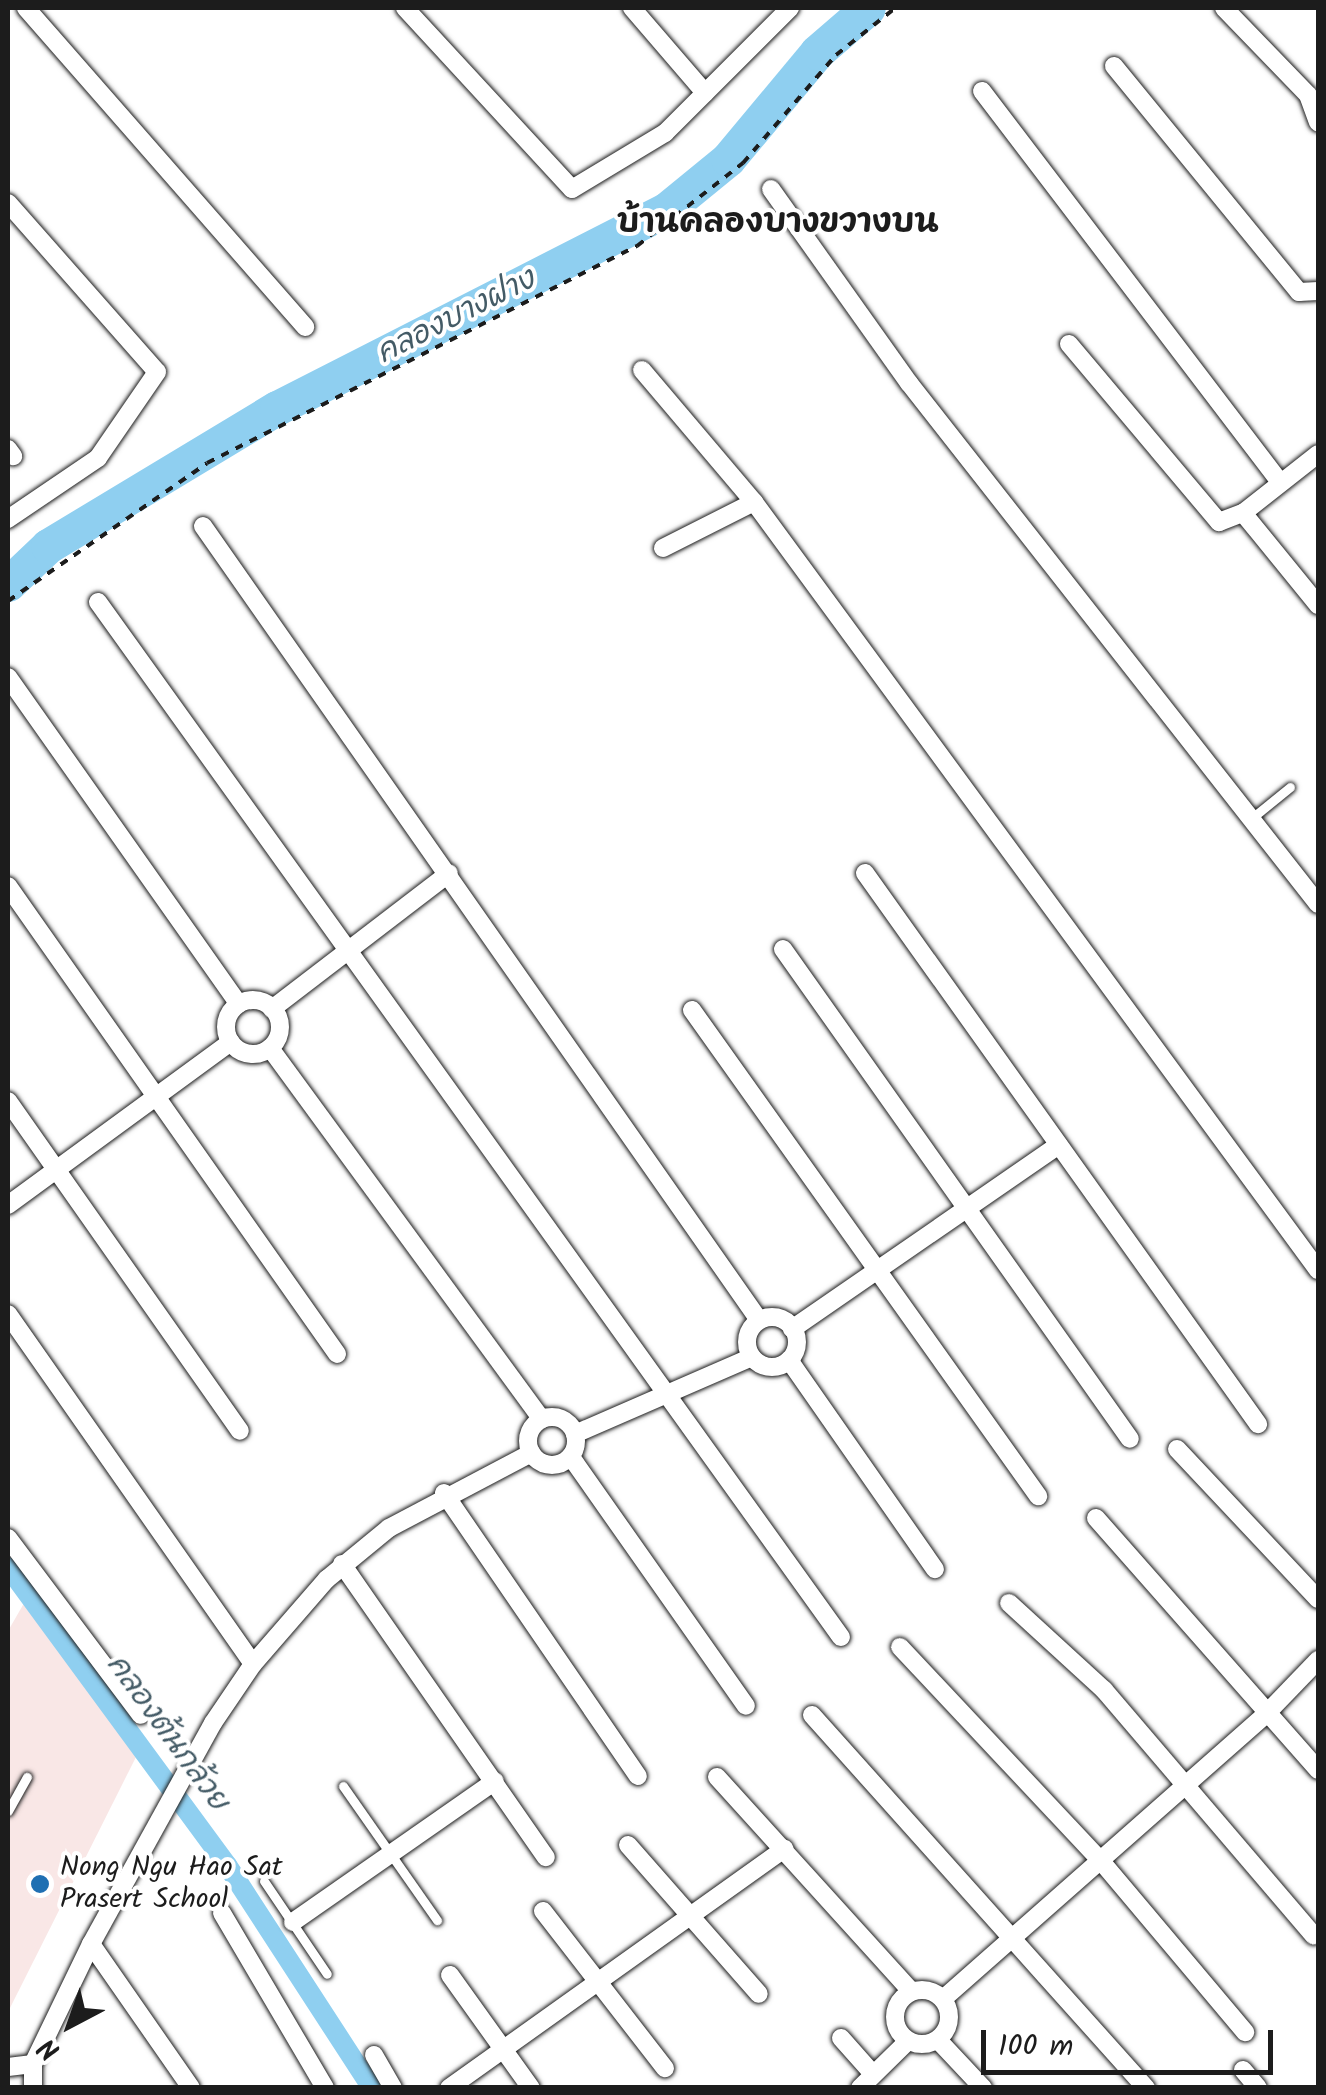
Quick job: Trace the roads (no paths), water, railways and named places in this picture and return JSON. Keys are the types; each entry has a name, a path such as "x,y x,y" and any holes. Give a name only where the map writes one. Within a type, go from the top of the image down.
{"street":[{"path":"26,8 305,326"},
{"path":"405,8 572,190 665,133 790,8"},
{"path":"632,8 705,92"},
{"path":"1224,8 1308,95 1318,122"},
{"path":"1114,66 1299,292 1318,291"},
{"path":"982,92 1280,482"},
{"path":"770,189 908,384 1318,904"},
{"path":"8,203 156,372 98,458 8,519"},
{"path":"1069,344 1213,518 1222,522 1243,513 1318,454"},
{"path":"642,370 754,502 1318,1270"},
{"path":"664,548 754,502"},
{"path":"1243,513 1318,604"},
{"path":"203,526 759,1320"},
{"path":"98,602 511,1169 665,1396 841,1637"},
{"path":"8,677 239,1004"},
{"path":"272,1008 449,873"},
{"path":"864,873 1258,1424"},
{"path":"8,886 337,1354"},
{"path":"783,949 1130,1438"},
{"path":"231,1042 228,1017 239,1004 256,1001 272,1008"},
{"path":"231,1042 254,1054 270,1048 279,1033 272,1008"},
{"path":"692,1010 1038,1496"},
{"path":"8,1205 231,1042"},
{"path":"270,1048 542,1419"},
{"path":"8,1101 240,1431"},
{"path":"792,1328 969,1212 1059,1145"},
{"path":"8,1314 253,1664"},
{"path":"575,1434 752,1357 774,1367 789,1360 796,1344 792,1328 780,1319 759,1320 748,1334 752,1357"},
{"path":"789,1360 935,1569"},
{"path":"531,1453 531,1430 542,1419 558,1418 575,1434"},
{"path":"575,1434 571,1456 746,1706"},
{"path":"1177,1449 1318,1599"},
{"path":"531,1453 550,1466 571,1456"},
{"path":"33,2088 34,2064 92,1944 213,1722 253,1664 342,1564 444,1494 531,1453"},
{"path":"444,1494 638,1776"},
{"path":"1096,1518 1318,1770"},
{"path":"8,1538 142,1715"},
{"path":"342,1564 546,1856"},
{"path":"1009,1603 1104,1690 1183,1788 1314,1936"},
{"path":"900,1647 1102,1861 1245,2032"},
{"path":"943,1999 1268,1713 1318,1660"},
{"path":"812,1715 1146,2088"},
{"path":"716,1777 911,1991 943,1999"},
{"path":"293,1922 495,1781"},
{"path":"628,1845 689,1920 759,1994"},
{"path":"449,2088 784,1849"},
{"path":"543,1910 665,2068"},
{"path":"222,1914 325,2088"},
{"path":"92,1944 191,2088"},
{"path":"450,1975 531,2088"},
{"path":"908,2041 894,2015 911,1991"},
{"path":"938,2040 950,2020 943,1999"},
{"path":"841,2038 866,2081 908,2041 938,2040 983,2088"},
{"path":"374,2054 393,2088"},
{"path":"8,2067 34,2064"},
{"path":"1243,2070 1258,2088"}],"lane":[{"path":"1252,818 1290,787"},
{"path":"8,1810 26,1777"},
{"path":"343,1786 436,1920"},
{"path":"264,1881 326,1974"}],"waterway":[{"name":"คลองบางฝาง","path":"8,584 48,546 277,408 667,209 728,159 817,52 868,8"},
{"name":"คลองต้นกล้วย","path":"8,1567 227,1865 372,2088"}],"place":[{"name":"Nong Ngu Hao Sat Prasert School","path":"40,1884"}],"district":[{"name":"บ้านคลองบางขวางบน","path":"778,224"}]}
